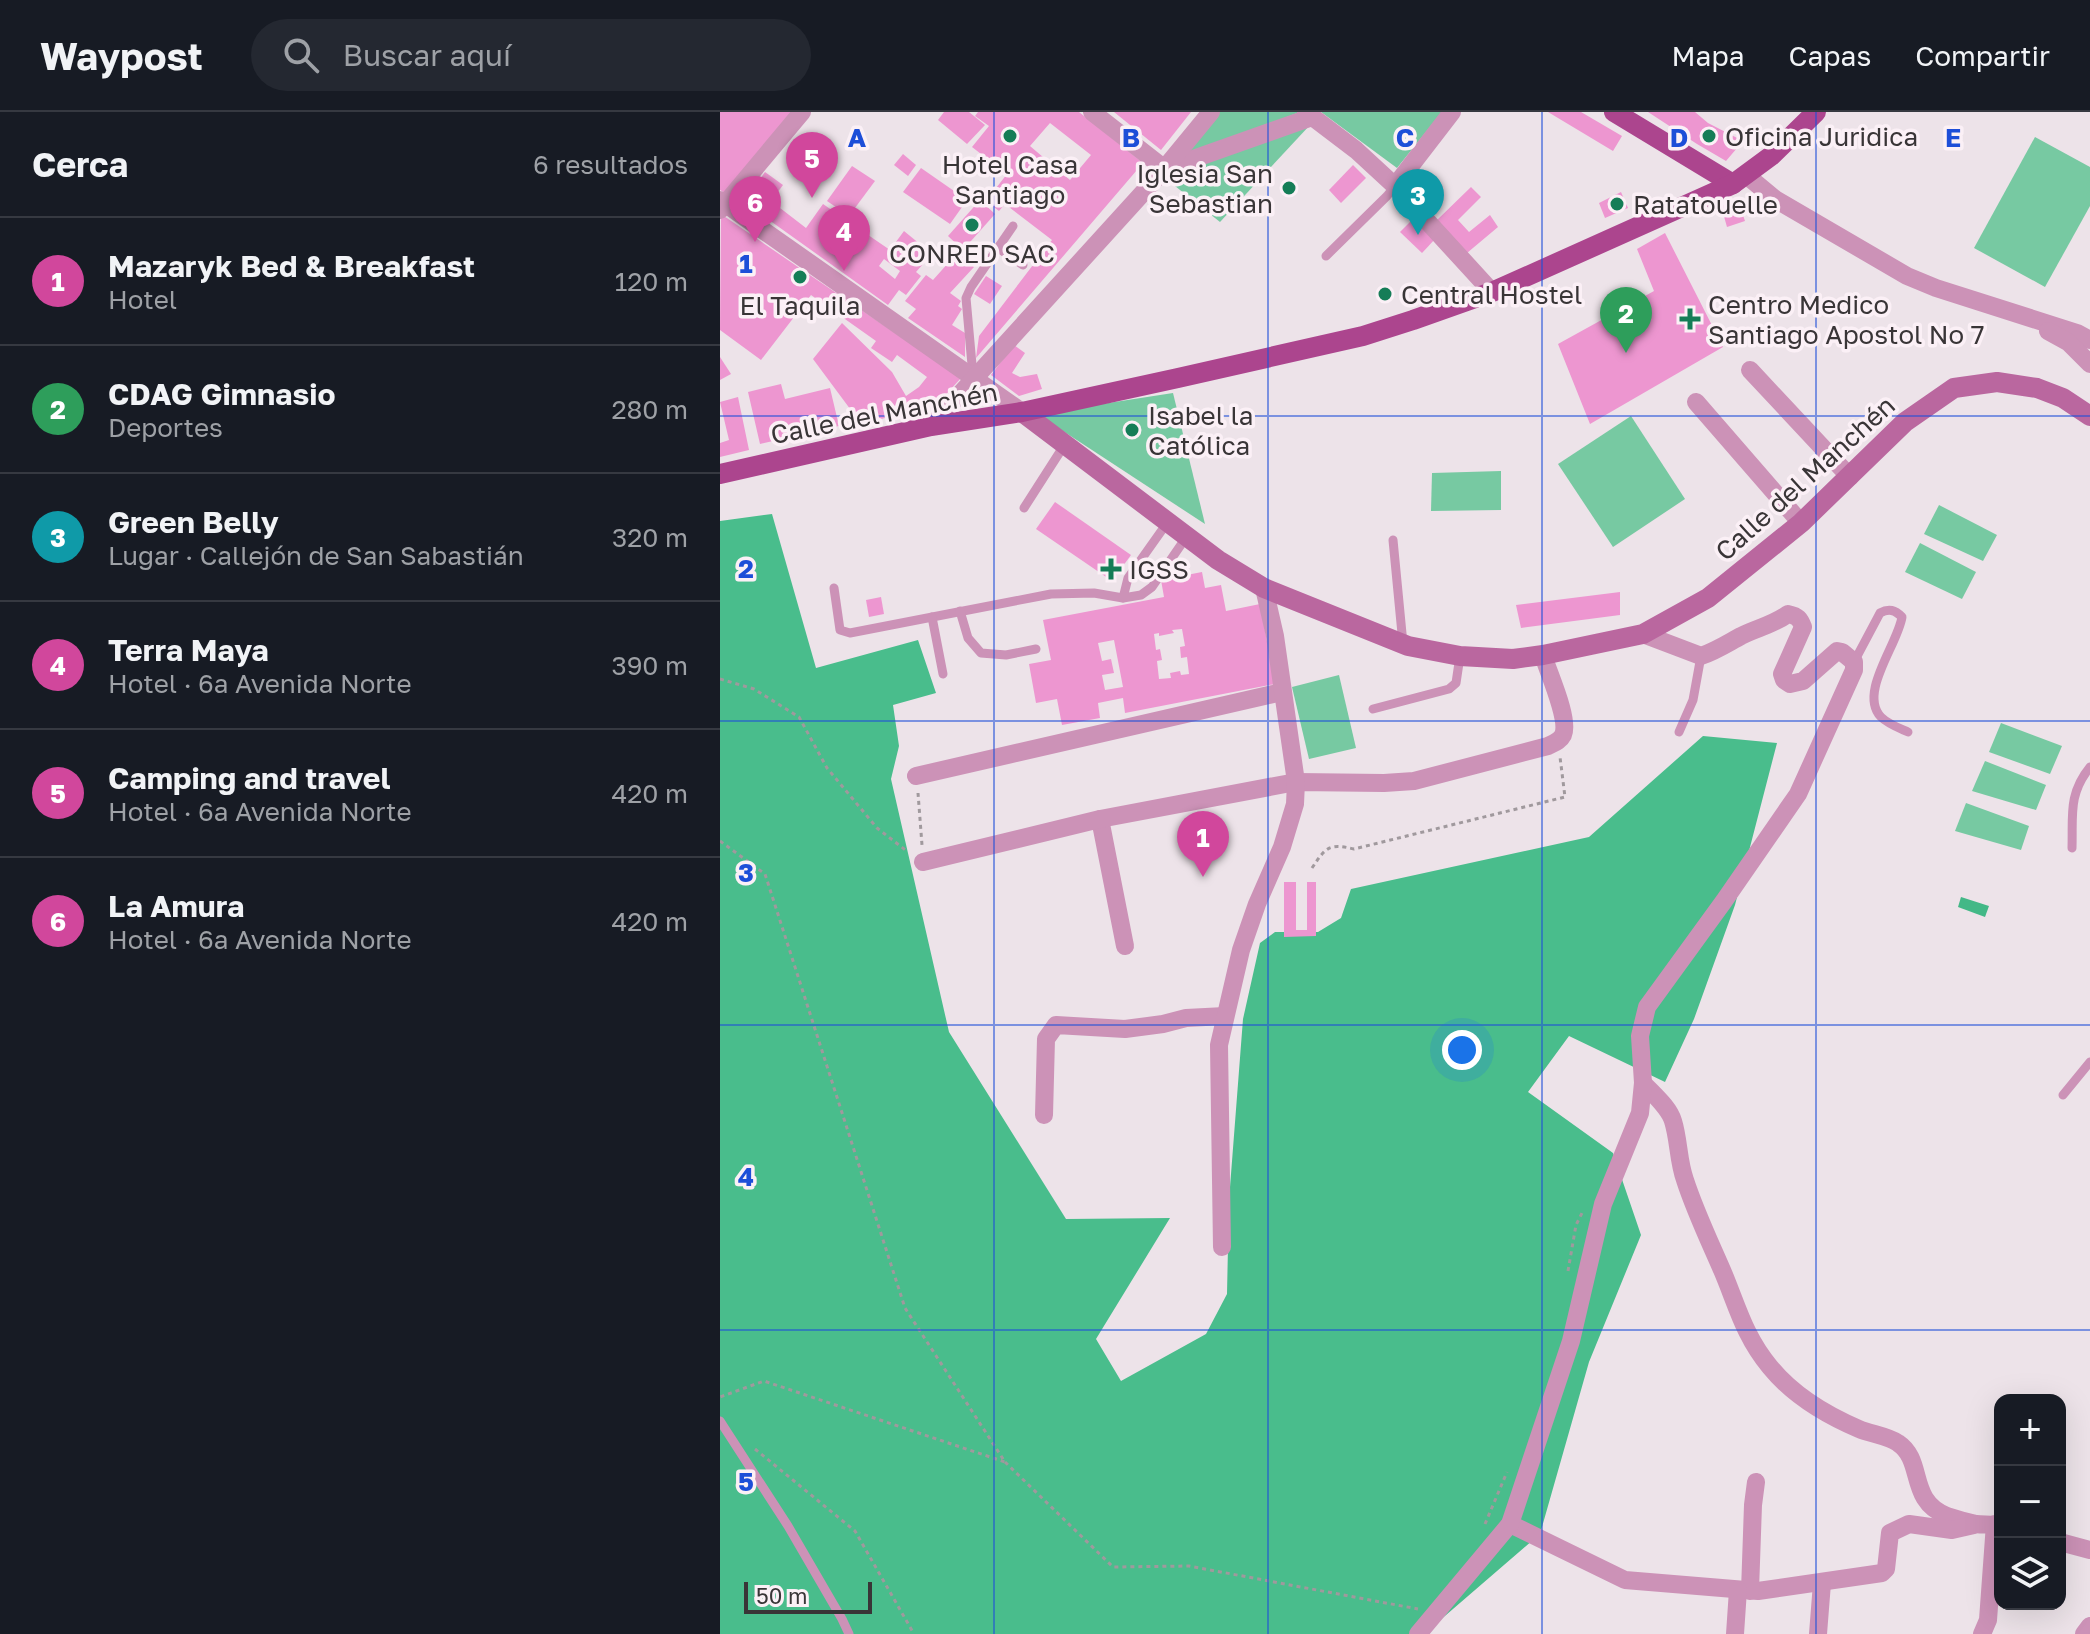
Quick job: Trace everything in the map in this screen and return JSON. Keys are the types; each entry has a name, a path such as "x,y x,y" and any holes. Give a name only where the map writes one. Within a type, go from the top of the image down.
{"main road":[{"path":"1614,112 1739,179"},
{"path":"1022,412 1363,336 1492,292 1739,179 1771,156 1816,112"},
{"name":"Calle del Manchén","path":"720,474 931,426 1022,412"}],"street":[{"path":"802,112 722,205 1022,412"},
{"path":"1092,112 1165,169"},
{"path":"931,426 1165,169 1211,112"},
{"path":"1395,186 1452,112"},
{"path":"1165,169 1309,114 1356,150 1395,186 1492,292"},
{"path":"1739,179 1907,276 2090,340"},
{"path":"2018,313 2068,342 2090,364"},
{"path":"1750,370 1850,477"},
{"name":"Calle del Manchén","path":"1022,412 1218,560 1264,588 1403,644 1460,656 1513,659 1643,634 1708,598 1801,523 1905,422 1954,388 1997,382 2037,388 2063,398 2090,416"},
{"path":"1696,402 1801,523"},
{"path":"1222,1247 1219,1045 1241,950 1282,847 1295,804 1296,782 1275,636 1264,588"},
{"path":"1417,1626 1510,1524 1571,1341 1603,1204 1640,1113 1643,1083 1640,1036 1647,1007 1798,794 1854,670 1854,662 1837,651 1803,681 1790,684 1784,680 1782,674 1803,627 1795,615 1788,614 1775,624 1743,635 1723,648 1701,656 1643,634"},
{"path":"923,862 1100,819 1296,782 1414,781 1558,742 1564,732 1564,719 1543,655"},
{"path":"916,776 1282,692"},
{"path":"1100,819 1125,946"},
{"path":"1044,1115 1046,1039 1056,1025 1125,1029 1186,1018 1225,1016"},
{"path":"1643,1083 1673,1119 1680,1166 1694,1207 1748,1337 1770,1368 1797,1394 1825,1412 1858,1429 1899,1443 1915,1469 1920,1492 1930,1506 1945,1515 1991,1525"},
{"path":"1735,1634 1744,1590 1756,1482"},
{"path":"1510,1524 1625,1580 1758,1591 1882,1573 1886,1569 1890,1533 1898,1527 1909,1524 1952,1530 1991,1525"},
{"path":"1982,1634 1988,1620 1991,1525"},
{"path":"2066,1544 2090,1550"},
{"path":"1818,1634 1822,1583"},
{"path":"2084,1634 2090,1626"}],"lane":[{"path":"1326,256 1395,186"},
{"path":"973,379 966,298 1013,226"},
{"path":"998,248 1023,265"},
{"path":"1024,508 1065,444"},
{"path":"1123,598 1128,578 1168,522"},
{"path":"834,588 840,630 850,633 1051,594 1094,593 1123,598 1141,595 1152,587 1187,536"},
{"path":"1393,540 1403,644"},
{"path":"1854,662 1880,613 1893,610 1902,617 1875,684 1874,699 1876,710 1883,719 1908,732"},
{"path":"960,611 968,638 981,653 1006,655 1036,649"},
{"path":"932,617 943,674"},
{"path":"1373,709 1449,689 1456,683 1460,656"},
{"path":"1679,732 1697,687 1701,656"},
{"path":"2072,848 2074,793 2090,767"},
{"path":"2063,1095 2090,1062"},
{"path":"720,1421 788,1526 849,1634"}],"path":[{"path":"720,679 754,689 799,717 827,768 877,828 923,862"},
{"path":"1312,868 1321,854 1336,845 1354,849 1565,797 1558,742"},
{"path":"916,776 923,862"},
{"path":"720,841 765,874 905,1308 1005,1462 1113,1567 1189,1566 1424,1610 1417,1626"},
{"path":"1565,1283 1576,1225 1582,1212"},
{"path":"720,1397 764,1381 1005,1462"},
{"path":"745,1442 855,1531 914,1634"},
{"path":"1483,1528 1507,1471"}],"shaded area":[{"path":"1219,112 1300,112 1179,158"},
{"path":"1321,112 1442,112 1397,168"},
{"path":"1310,125 1220,222 1160,174"},
{"path":"2035,137 2090,167 2090,206 2045,287 1974,248"},
{"path":"1173,393 1205,524 1037,414"},
{"path":"1631,416 1685,499 1613,547 1558,464"},
{"path":"1501,471 1501,510 1431,511 1432,473"},
{"path":"1939,505 1997,535 1983,561 1924,534"},
{"path":"772,514 816,668 918,640 936,693 893,705 899,746 891,779 949,1032 1066,1219 1170,1218 1096,1339 1121,1381 1206,1334 1227,1294 1229,1200 1243,1019 1260,943 1275,932 1318,932 1341,918 1351,889 1589,837 1703,736 1777,743 1735,905 1694,1019 1665,1082 1569,1036 1528,1092 1613,1153 1641,1235 1589,1362 1540,1534 1424,1634 720,1634 720,521"},
{"path":"1920,543 1976,572 1962,599 1905,572"},
{"path":"1339,675 1356,748 1309,759 1292,687"},
{"path":"2001,723 2062,746 2050,774 1989,752"},
{"path":"1985,761 2046,785 2036,810 1972,791"},
{"path":"1966,803 2029,826 2021,850 1955,831"},
{"path":"1961,897 1989,906 1985,917 1958,907"}],"building":[{"path":"720,112 792,112 725,193 720,190"},
{"path":"944,112 969,112 985,125 967,144 938,120"},
{"path":"978,112 1079,112 1143,163 976,358 979,336 1052,240 1005,204 999,211 986,201 1007,174 972,147 989,126 975,116","holes":["1050,123 1091,155 1070,180 1030,146"]},
{"path":"1114,112 1191,112 1161,150"},
{"path":"1548,112 1581,112 1622,136 1613,151"},
{"path":"1648,112 1695,112 1708,123 1743,141 1726,161"},
{"path":"903,154 916,165 908,176 894,165"},
{"path":"1353,165 1366,178 1341,203 1329,190"},
{"path":"852,166 875,181 849,216 827,201"},
{"path":"921,168 967,200 950,224 903,192"},
{"path":"765,172 783,185 771,201 806,228 823,204 890,250 904,231 932,254 916,272 921,276 906,295 899,290 888,305 744,202","holes":["884,259 900,271 895,279 879,266"]},
{"path":"1430,174 1443,187 1428,203 1415,189"},
{"path":"1471,187 1481,197 1458,220 1469,232 1490,215 1498,227 1467,253 1436,221"},
{"name":"Ratatouelle","path":"1621,192 1628,208 1605,218 1599,203"},
{"name":"CONRED SAC","path":"980,200 995,214 963,250 948,236"},
{"path":"1738,200 1745,221 1727,227 1721,206"},
{"path":"721,214 961,378 940,401 862,425 813,359 842,323 892,372 906,396 927,377 897,355 892,362 871,348 876,341 811,295 761,360 720,330"},
{"path":"1415,217 1436,238 1422,253 1400,232"},
{"path":"1665,233 1723,347 1590,424 1558,344 1654,291 1637,249"},
{"path":"958,252 974,267 950,293 961,301 958,306 962,309 952,325 965,333 965,357 908,318 916,309 905,301 926,275 933,280"},
{"path":"986,276 1002,286 990,304 974,294"},
{"path":"1014,345 1025,353 1012,373 1020,377 1037,374 1042,389 1019,396 991,375"},
{"path":"720,357 731,374 720,380"},
{"path":"781,384 785,399 830,388 839,426 760,444 748,392"},
{"path":"738,397 749,450 720,457 720,443 729,440 720,402"},
{"path":"1055,502 1131,555 1112,581 1036,529"},
{"path":"1202,572 1205,588 1221,585 1226,611 1260,604 1275,684 1125,713 1123,698 1098,703 1100,718 1062,725 1057,699 1036,703 1029,664 1051,660 1043,620 1164,597 1161,580","holes":["1182,629 1185,646 1180,647 1181,658 1187,657 1189,674 1181,675 1180,671 1170,673 1171,678 1159,679 1157,661 1162,660 1160,649 1156,650 1154,634 1159,633 1159,636","1114,640 1123,687 1105,690 1102,675 1114,673 1111,659 1102,661 1098,643"]},
{"path":"1620,592 1620,615 1521,628 1516,605"},
{"path":"881,597 884,614 869,617 866,600"},
{"path":"1284,882 1296,882 1296,930 1307,930 1307,882 1316,882 1316,936 1284,937"}],"place":[{"name":"Hotel Casa Santiago","path":"1010,136"},
{"name":"Oficina Juridica","path":"1709,136"},
{"name":"Iglesia San Sebastian","path":"1289,188"},
{"name":"Camping and travel","path":"812,198"},
{"name":"Ratatouelle","path":"1617,204"},
{"name":"CONRED SAC","path":"972,225"},
{"name":"Green Belly","path":"1418,235"},
{"name":"La Amura","path":"755,242"},
{"name":"Terra Maya","path":"844,271"},
{"name":"El Taquila","path":"800,277"},
{"name":"Central Hostel","path":"1385,294"},
{"name":"Centro Medico Santiago Apostol No 7","path":"1690,319"},
{"name":"CDAG Gimnasio","path":"1626,353"},
{"name":"Isabel la Católica","path":"1132,430"},
{"name":"IGSS","path":"1111,569"},
{"name":"Mazaryk Bed & Breakfast","path":"1203,877"}]}
